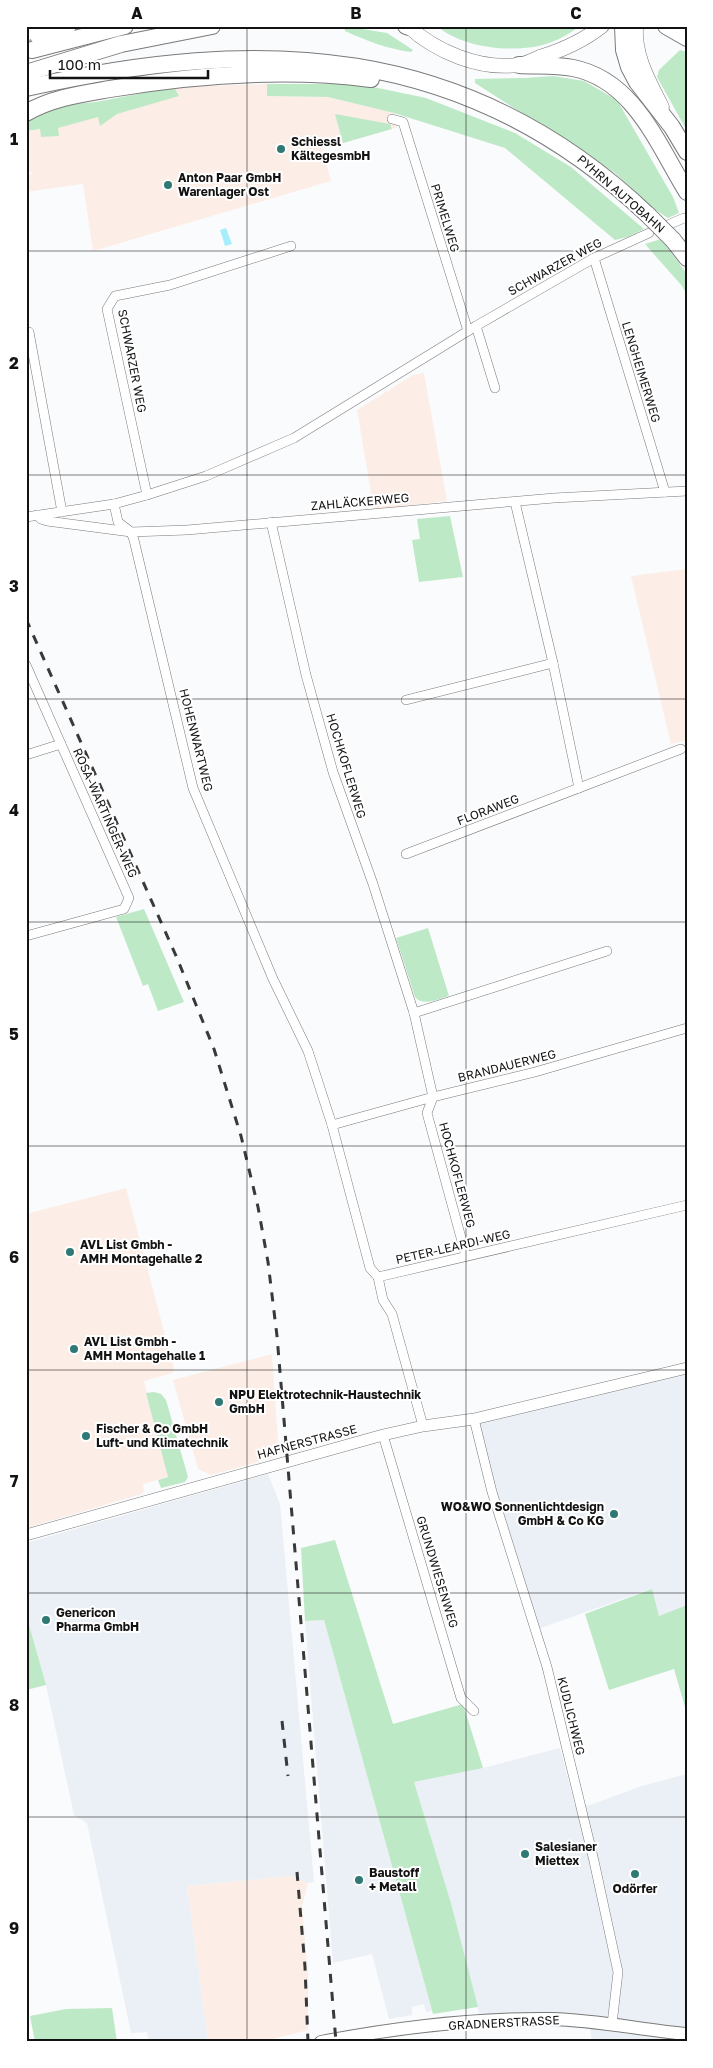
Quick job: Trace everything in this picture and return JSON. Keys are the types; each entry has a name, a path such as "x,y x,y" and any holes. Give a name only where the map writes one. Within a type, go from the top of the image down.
{"highway":[{"path":"32,37 68,26"},
{"path":"32,37 125,26"},
{"path":"26,72 121,44 212,26"},
{"path":"666,26 687,38"},
{"path":"631,27 624,50 629,68 637,82 672,127 687,152"},
{"name":"PYHRN AUTOBAHN","path":"26,88 116,70 242,58 331,62 378,70 422,81 479,101 536,130 582,159 671,232 687,258"},
{"path":"519,65 580,70 606,80 634,104 687,192"},
{"path":"26,113 46,103 84,94 138,85 216,76 301,74 355,77 401,84 422,81"}],"main road":[{"path":"408,27 439,48 462,58 498,65 519,65 573,46 602,26"},
{"name":"GRADNERSTRASSE","path":"321,2042 383,2037 490,2022 552,2019 612,2024 687,2034"}],"street":[{"name":"PRIMELWEG","path":"392,119 403,122 472,328"},
{"path":"671,232 684,218"},
{"name":"SCHWARZER WEG","path":"26,517 114,504 147,495 206,476 294,438 472,328 594,258 649,233"},
{"name":"SCHWARZER WEG","path":"147,495 107,309 115,296 170,285 292,246"},
{"name":"LENGHEIMERWEG","path":"594,258 665,492"},
{"path":"472,328 495,388"},
{"path":"30,332 62,512"},
{"name":"ZAHLÄCKERWEG","path":"37,516 48,521 131,532 187,530 515,502 687,491"},
{"path":"515,502 553,663 579,788"},
{"name":"HOHENWARTWEG","path":"114,504 118,522 131,532 194,788 274,980 308,1051 332,1125"},
{"name":"HOCHKOFLERWEG","path":"271,522 306,675 333,772 373,884 414,1013 433,1097 427,1113 466,1256"},
{"path":"406,700 553,663"},
{"name":"ROSA-WARTINGER-WEG","path":"26,665 129,898 124,909 26,936"},
{"name":"ROSA-WARTINGER-WEG","path":"26,755 61,744"},
{"name":"FLORAWEG","path":"406,854 681,750"},
{"path":"414,1013 607,951"},
{"name":"BRANDAUERWEG","path":"332,1125 542,1070 687,1028"},
{"path":"332,1125 370,1268 378,1278 383,1300 392,1314 423,1426"},
{"name":"PETER-LEARDI-WEG","path":"378,1278 687,1205"},
{"name":"HAFNERSTRASSE","path":"26,1535 383,1436 423,1426 474,1418 687,1368"},
{"name":"KUDLICHWEG","path":"474,1418 492,1492 547,1667 596,1870 618,1972 612,2024"},
{"name":"GRUNDWIESENWEG","path":"383,1436 461,1698 474,1711"}],"shaded area":[{"path":"267,84 268,96 328,97 394,113 398,127 322,149 331,181 93,251 83,184 26,192 26,177 33,174 26,169 27,131 40,129 174,87"},
{"path":"424,373 447,501 374,510 357,410 413,375"},
{"path":"687,569 687,740 671,744 631,576"},
{"path":"126,1188 174,1369 172,1373 144,1381 168,1477 143,1484 144,1491 142,1494 26,1528 26,1214"},
{"path":"272,1354 279,1456 211,1475 198,1469 173,1380"},
{"name":"WO&WO Sonnenlichtdesign GmbH & Co KG","path":"687,1368 687,1605 659,1616 651,1589 535,1630 474,1419"},
{"path":"268,1474 280,1504 314,1882 308,1883 290,1876 187,1886 208,2042 149,2042 147,2032 131,2033 87,1823 74,1815 46,1685 26,1614 26,1543"},
{"path":"324,1620 432,2011 426,2012 424,2004 412,2007 412,2015 389,2019 372,1954 333,1963 305,1621"},
{"path":"560,1748 575,1806 590,1805 642,1786 687,1774 687,2042 592,2042 590,2029 564,2026 483,2028 451,1903 414,1782 483,1768"},
{"path":"290,1876 308,1883 302,1906 308,1974 308,2030 261,2042 208,2042 187,1886"}],"green space":[{"path":"344,26 387,33 413,50 411,52 402,51 378,44 345,31"},
{"path":"437,26 580,26 565,36 549,43 506,49 461,40"},
{"path":"680,50 687,52 687,131 657,77 659,70"},
{"path":"553,76 584,81 617,100 673,197 679,213 668,218 654,209 615,173 475,83 475,79"},
{"path":"267,84 359,84 426,98 515,133 571,167 644,229 628,237 615,240 505,148 394,113 328,97 267,96"},
{"path":"174,87 179,96 117,114 100,126 98,117 58,128 59,136 41,137 40,129 27,131 28,139 26,138 26,120 51,106 96,102"},
{"path":"335,114 390,124 392,129 343,143"},
{"path":"661,239 687,274 687,295 682,286 645,244"},
{"path":"450,516 463,577 419,582 412,540 420,539 417,519"},
{"path":"144,909 184,1002 158,1011 148,984 143,986 116,917"},
{"path":"428,928 449,996 426,1002 415,997 396,938"},
{"path":"154,1392 161,1394 166,1400 188,1477 185,1482 161,1488 158,1480 168,1477 146,1393"},
{"path":"335,1540 393,1724 463,1704 483,1768 414,1782 451,1903 478,2007 433,2014 324,1620 305,1621 301,1548"},
{"path":"652,1589 659,1616 687,1605 687,1714 674,1669 609,1690 585,1614"},
{"path":"26,1614 46,1685 26,1690"},
{"path":"112,2008 117,2042 35,2042 30,2016 66,2009"}],"water":[{"path":"226,228 232,244 225,246 220,230"}],"railway":[{"path":"26,619 177,958 214,1049 241,1136 258,1207 268,1262 277,1336 336,2042"},
{"path":"282,1721 288,1776"},
{"path":"297,1872 305,1967 308,2042"}],"place":[{"name":"Schiessl KältegesmbH","path":"281,149"},
{"name":"Anton Paar GmbH Warenlager Ost","path":"168,185"},
{"name":"AVL List Gmbh - AMH Montagehalle 2","path":"70,1252"},
{"name":"AVL List Gmbh - AMH Montagehalle 1","path":"74,1349"},
{"name":"NPU Elektrotechnik-Haustechnik GmbH","path":"219,1402"},
{"name":"Fischer & Co GmbH Luft- und Klimatechnik","path":"86,1436"},
{"name":"WO&WO Sonnenlichtdesign GmbH & Co KG","path":"614,1514"},
{"name":"Genericon Pharma GmbH","path":"46,1620"},
{"name":"Salesianer Miettex","path":"525,1854"},
{"name":"Odörfer","path":"635,1874"},
{"name":"Baustoff + Metall","path":"359,1880"}]}
